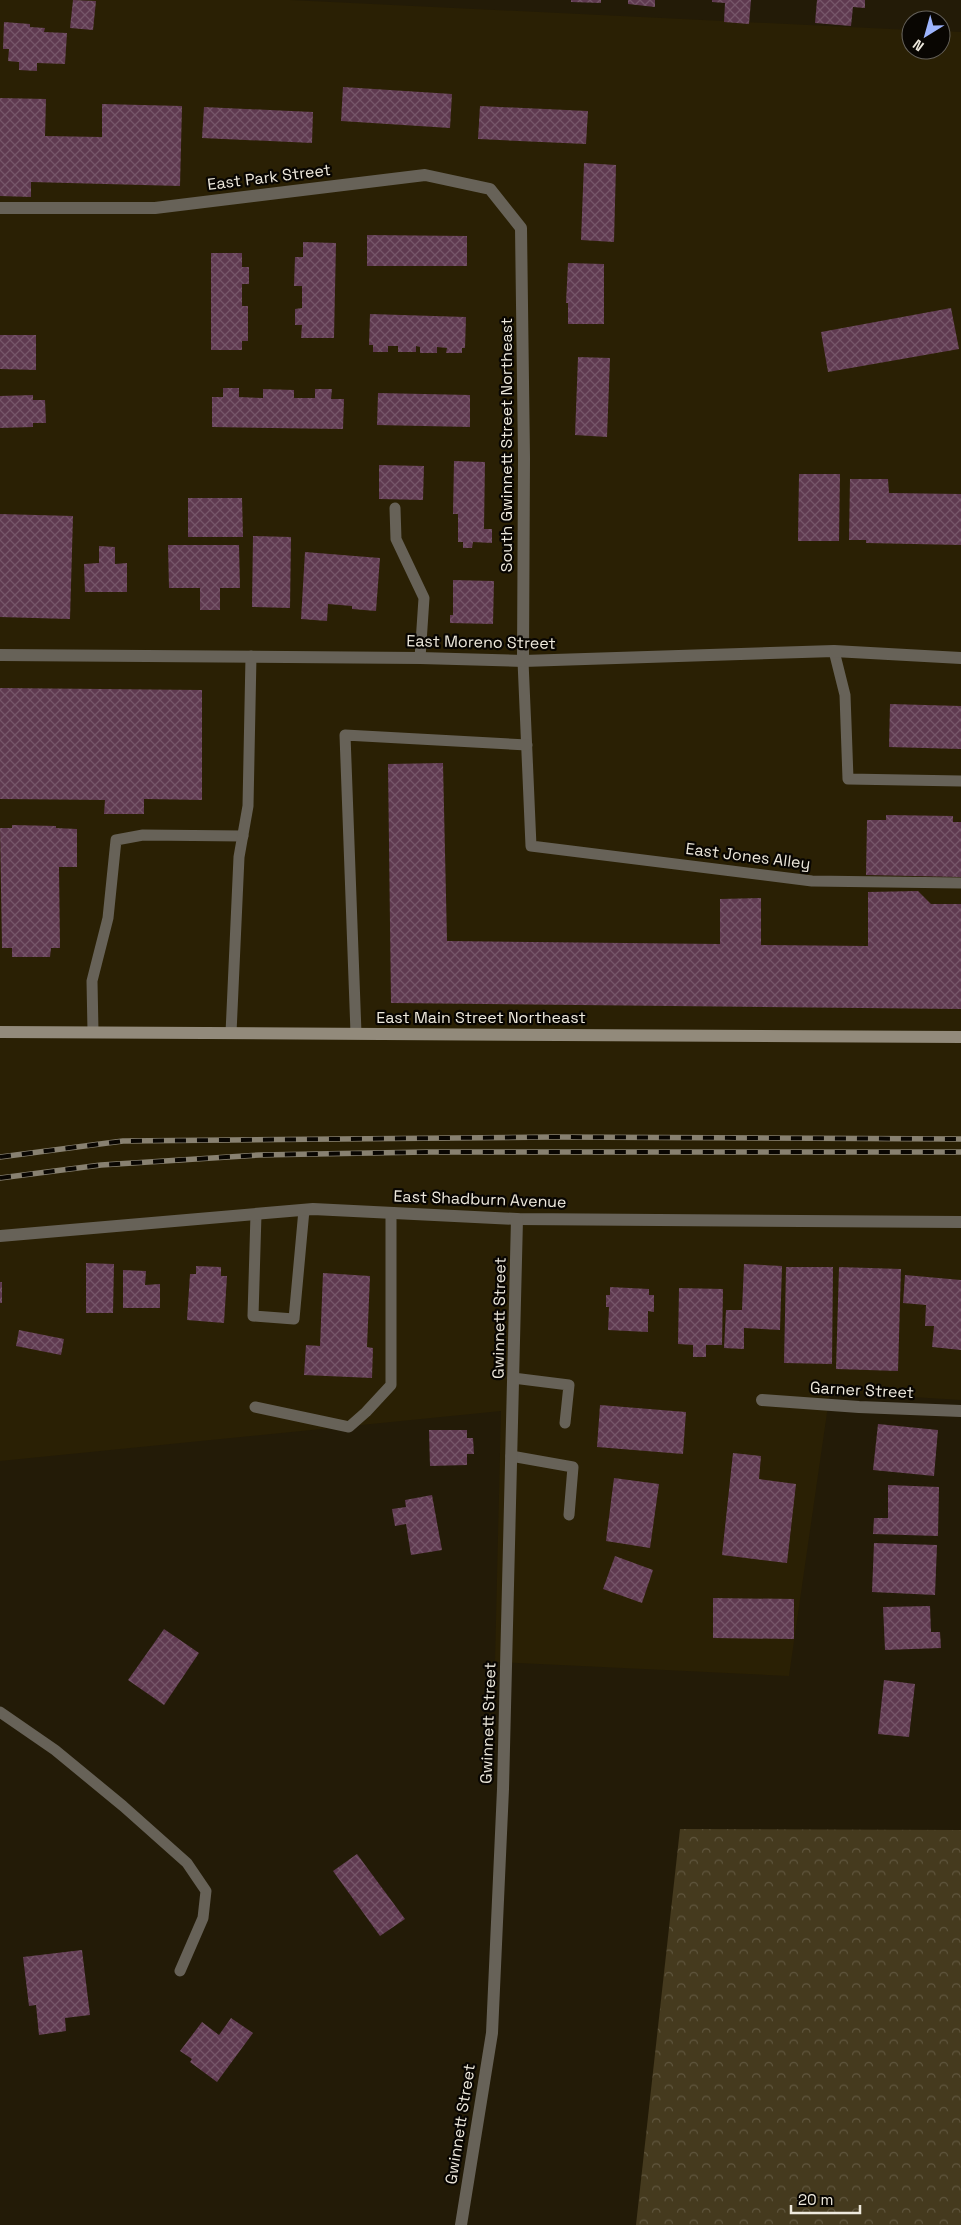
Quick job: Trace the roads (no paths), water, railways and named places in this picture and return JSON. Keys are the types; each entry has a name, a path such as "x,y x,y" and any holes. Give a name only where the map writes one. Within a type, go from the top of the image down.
{"street":[{"name":"East Park Street","path":"0,208 155,208 425,175 490,189 521,228"},
{"name":"South Gwinnett Street Northeast","path":"521,228 524,458 523,661"},
{"name":"East Moreno Street","path":"0,654 420,658 523,661 834,651 961,658"},
{"name":"East Main Street Northeast","path":"0,1032 961,1037"},
{"name":"East Shadburn Avenue","path":"0,1236 304,1210 392,1212 517,1219 961,1222"},
{"name":"Gwinnett Street","path":"460,2225 492,2033 503,1790 517,1219"},
{"name":"Garner Street","path":"762,1400 859,1407 961,1411"}],"lane":[{"path":"395,508 396,539 424,598 420,658"},
{"path":"834,651 846,695 848,779 961,782"},
{"path":"231,1033 239,857 248,806 251,656"},
{"path":"356,1033 345,735 527,745 523,661"},
{"name":"East Jones Alley","path":"527,745 531,846 812,880 961,883"},
{"path":"93,1031 92,982 108,918 116,840 143,835 243,836"},
{"path":"256,1214 253,1316 294,1319 304,1210"},
{"path":"255,1407 348,1427 366,1412 391,1385 392,1212"},
{"path":"513,1378 569,1385 565,1423"},
{"path":"511,1456 573,1467 569,1515"},
{"path":"0,1712 55,1750 187,1862 206,1891 203,1918 180,1970"}],"railway":[{"path":"0,1157 123,1141 553,1137 961,1139"},
{"path":"0,1178 101,1165 259,1155 427,1152 961,1152"}]}
